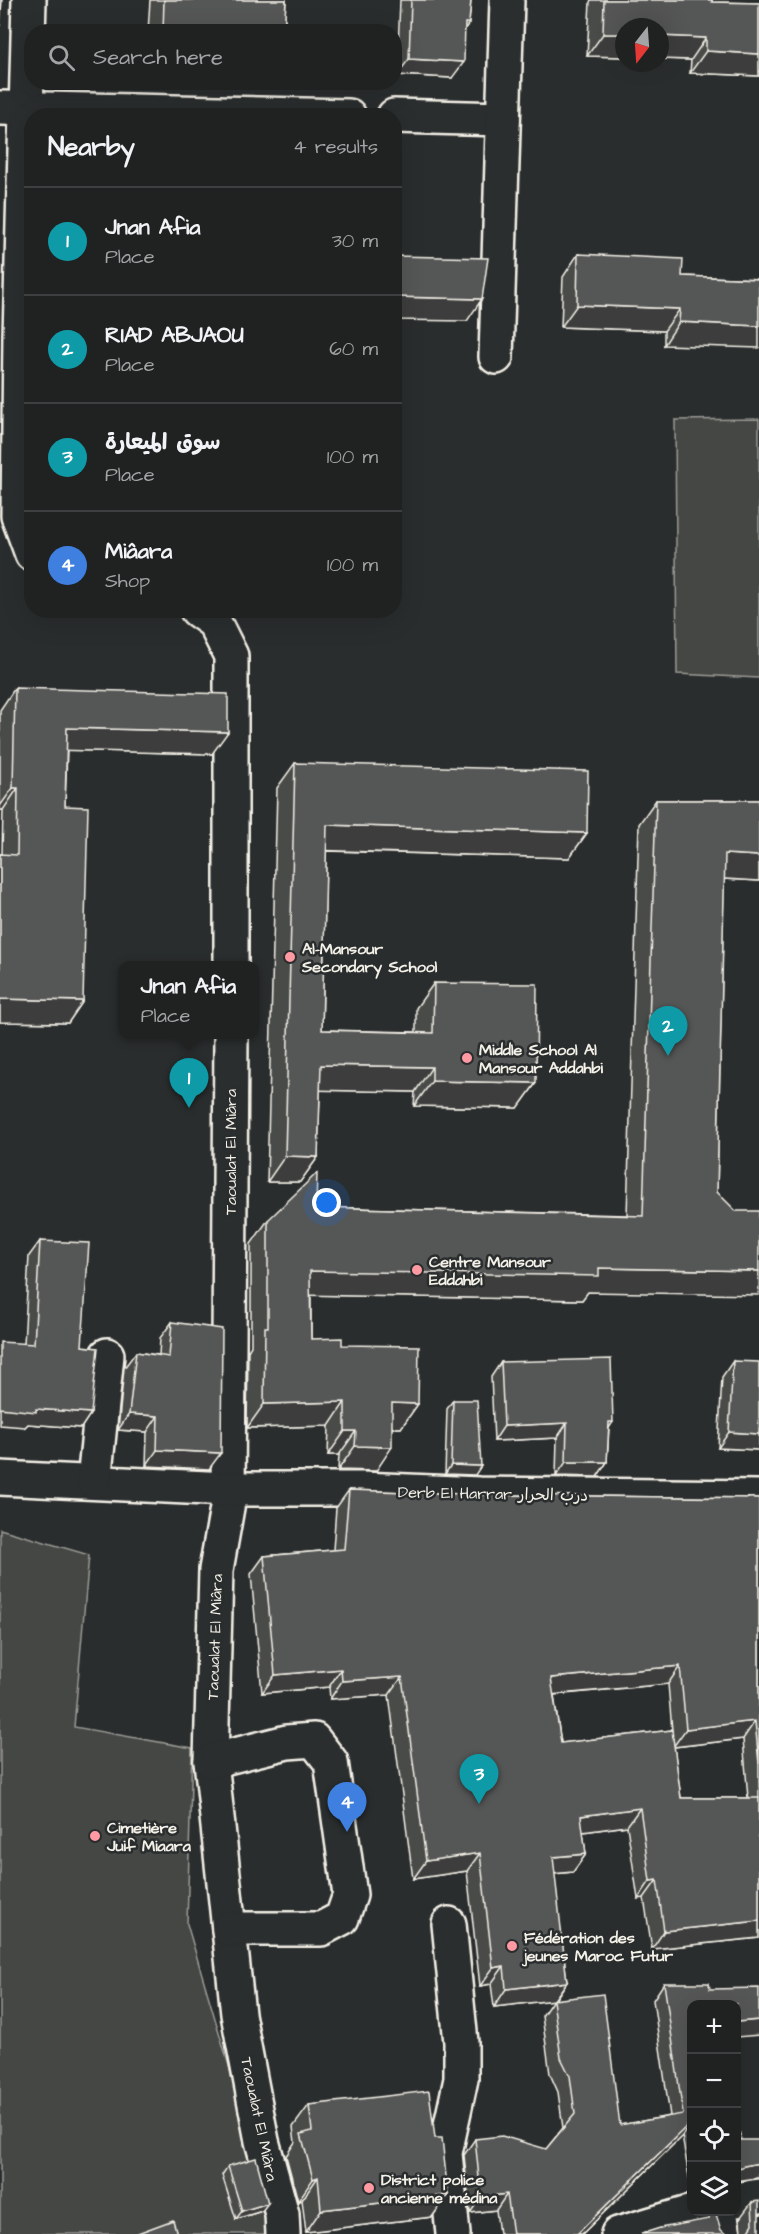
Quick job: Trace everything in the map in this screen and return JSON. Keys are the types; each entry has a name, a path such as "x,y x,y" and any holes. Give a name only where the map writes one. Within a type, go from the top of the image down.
{"street":[{"path":"25,24 29,0"},
{"path":"496,357 507,0"},
{"path":"24,34 13,108 18,516 24,532"},
{"path":"402,116 503,119"},
{"path":"208,618 214,622 231,656 231,961"},
{"name":"Taoualat El Miâra","path":"231,1039 228,1502 216,1570 211,1761 238,2014 262,2141 282,2214 283,2234"},
{"path":"94,1482 107,1355"},
{"name":"Derb El Harrar درب الحرار","path":"0,1478 228,1489 361,1489 479,1494 759,1497"},
{"path":"211,1761 287,1742 314,1740 332,1762 351,1895 342,1918 321,1929 230,1929"},
{"path":"449,1924 461,2042 461,2079 445,2153 453,2234"},
{"path":"741,2199 759,2196"},
{"path":"618,2234 687,2213"},
{"path":"721,2216 724,2234"}],"shaded area":[{"path":"759,419 759,678 677,674 675,420"},
{"name":"Cimetière Juif Miaara","path":"0,1529 89,1555 74,1727 192,1748 187,1924 258,2164 272,2234 0,2234"}],"building":[{"path":"0,0 2,0 0,26"},
{"path":"164,0 286,0 284,24 163,24"},
{"path":"411,0 471,0 469,23 465,23 464,62 409,59"},
{"path":"604,0 712,0 712,2 759,3 759,54 706,51 706,38 669,36 669,18 615,18 615,34 603,34"},
{"path":"578,254 683,259 682,276 759,279 759,326 679,322 680,309 577,305"},
{"path":"402,256 488,258 482,299 402,297"},
{"path":"15,688 228,694 228,732 67,728 65,806 88,807 83,1001 0,999 0,854 17,855 18,788 13,788"},
{"path":"295,763 588,771 587,833 327,825 322,1030 433,1033 434,983 537,984 536,1083 432,1081 432,1067 321,1065 318,1157 285,1156"},
{"path":"656,800 759,800 759,856 725,854 717,1192 736,1211 759,1211 759,1271 599,1268 599,1276 310,1271 311,1339 342,1338 342,1345 419,1346 418,1404 392,1403 392,1447 355,1446 356,1431 345,1431 345,1402 264,1404 265,1327 268,1327 268,1220 317,1173 316,1207 643,1216"},
{"path":"40,1241 89,1243 82,1346 98,1348 91,1413 36,1409 36,1412 0,1408 0,1342 34,1344"},
{"path":"172,1322 222,1329 221,1453 157,1450 158,1416 129,1414 136,1352 169,1357"},
{"path":"611,1359 613,1422 609,1422 607,1462 566,1462 567,1423 504,1426 501,1362"},
{"path":"733,1361 759,1362 759,1434 729,1432"},
{"path":"453,1400 477,1400 481,1466 451,1465"},
{"path":"349,1490 491,1495 759,1498 759,1764 755,1721 686,1729 680,1666 551,1678 561,1743 672,1730 681,1798 759,1798 759,1921 664,1931 657,1880 650,1881 640,1808 581,1816 586,1854 553,1857 567,1982 506,1989 504,1966 493,1968 480,1853 426,1861 402,1677 342,1681 341,1669 275,1675 264,1556 344,1549"},
{"path":"664,1983 709,1983 710,1989 759,1988 759,2020 741,2022 741,2000 687,2000 687,2126 577,2234 513,2234 507,2194 481,2197 475,2139 502,2136 546,2149 575,2114 570,2076 561,2058 553,2000 603,1994 620,2125 683,2114"},
{"name":"District police ancienne médina","path":"429,2091 435,2138 442,2138 448,2195 321,2210 318,2177 313,2179 301,2134 312,2131 309,2105"},
{"path":"741,2140 759,2140 759,2163 741,2167"},
{"path":"256,2158 268,2203 242,2211 228,2166"},
{"path":"759,2201 759,2234 743,2234 748,2232 753,2224 752,2202"},
{"path":"708,2216 717,2216 721,2230 727,2234 641,2234 660,2228 709,2219"},
{"path":"173,2220 177,2234 135,2234"}],"place":[{"name":"Al-Mansour Secondary School","path":"290,957"},
{"name":"RIAD ABJAOU","path":"668,1056"},
{"name":"Middle School Al Mansour Addahbi","path":"467,1058"},
{"name":"Jnan Afia","path":"189,1108"},
{"name":"Centre Mansour Eddahbi","path":"417,1270"},
{"name":"سوق الميعارة","path":"479,1804"},
{"name":"Miâara","path":"347,1832"},
{"name":"Cimetière Juif Miaara","path":"95,1836"},
{"name":"Fédération des jeunes Maroc Futur","path":"512,1946"},
{"name":"District police ancienne médina","path":"369,2188"}]}
